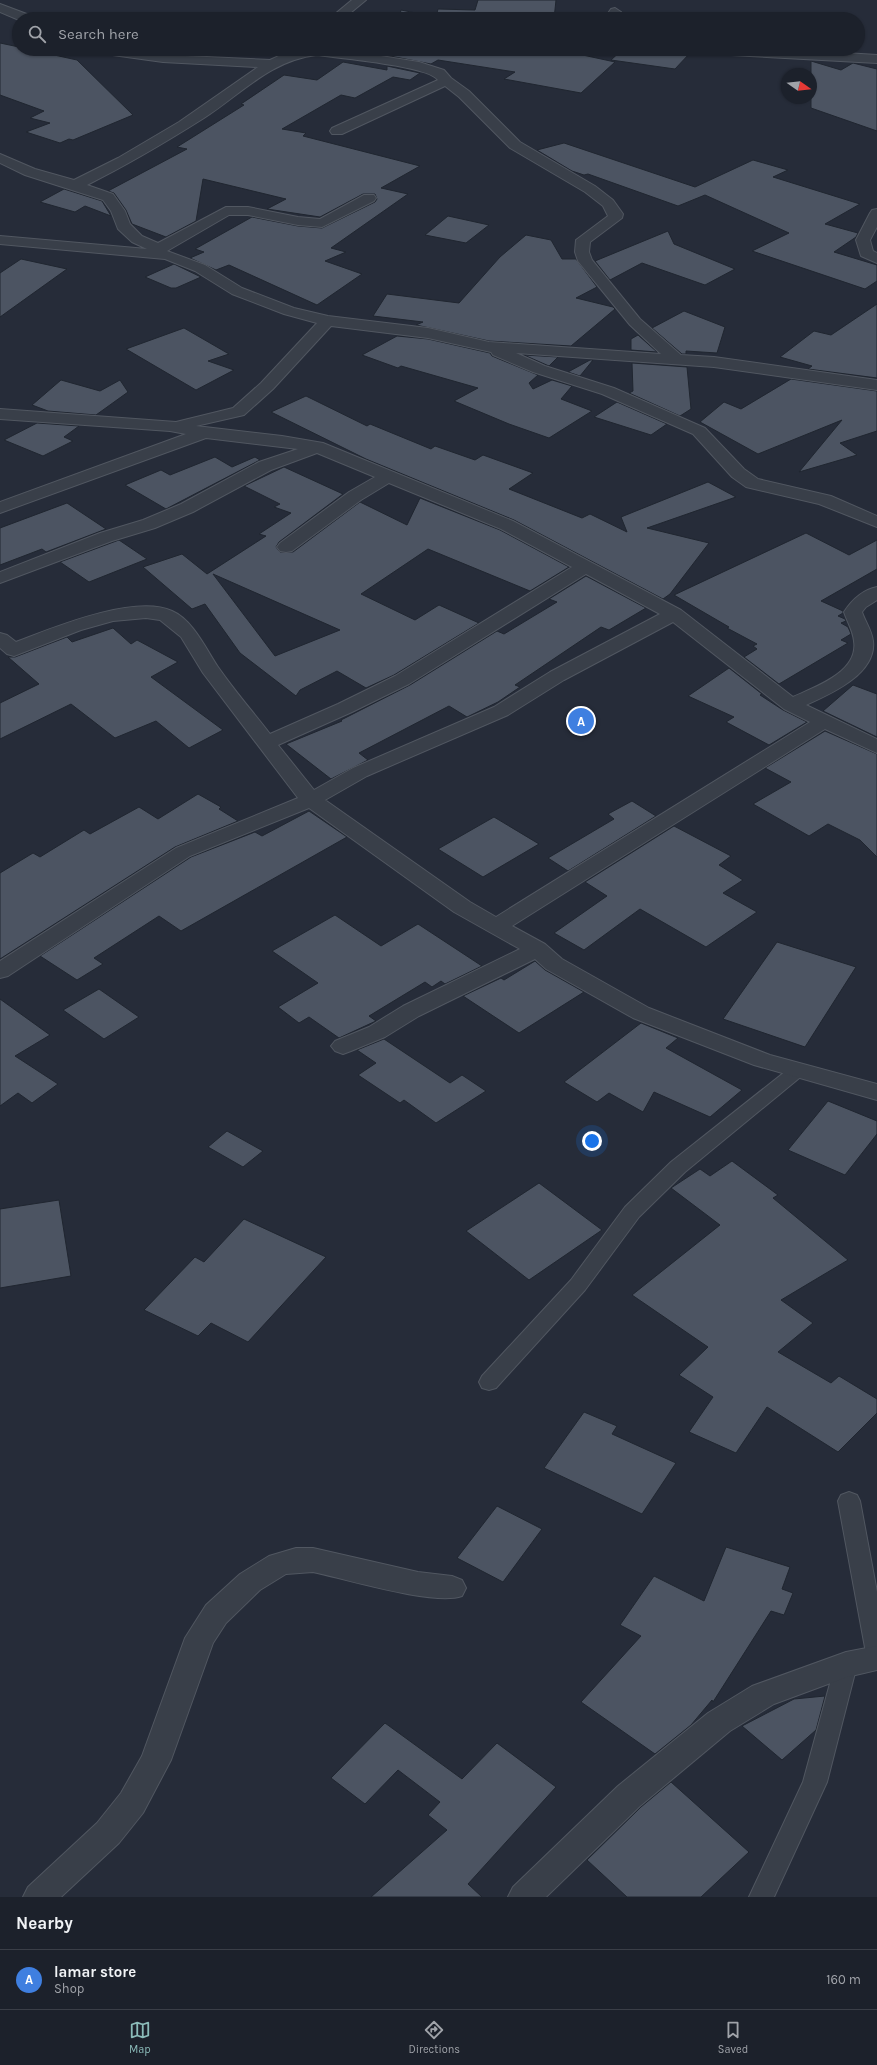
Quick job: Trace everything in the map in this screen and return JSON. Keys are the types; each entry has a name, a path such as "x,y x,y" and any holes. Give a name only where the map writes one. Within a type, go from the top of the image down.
{"street":[{"path":"344,12 360,0"},
{"path":"0,8 12,13"},
{"path":"134,56 165,59 272,64"},
{"path":"75,185 106,170 167,135 221,100 272,64 297,56"},
{"path":"355,56 419,66 440,73 446,81 464,94 515,145 590,189 613,209 615,218 582,243 582,252 585,261 635,322 675,358"},
{"path":"838,56 877,59"},
{"path":"337,131 446,81"},
{"path":"0,158 30,172 75,185 108,197 118,211 123,226 137,239 167,256 200,268 237,291 289,310 327,321 428,333 489,347 675,358 740,364 877,385"},
{"path":"0,240 158,251 167,243 226,211 248,211 298,221 322,223 369,198"},
{"path":"877,213 863,240 866,253 877,259"},
{"path":"170,426 238,412 271,381 327,321"},
{"path":"489,347 539,369 608,391 699,431 738,473 752,483 825,500 877,522"},
{"path":"238,412 252,424 282,441"},
{"path":"0,414 170,426 205,433 282,441 317,447 508,525 674,614 791,705 823,722 877,747"},
{"path":"0,427 26,416"},
{"path":"0,508 205,433"},
{"path":"0,578 106,537 149,524 187,508 265,466 317,447"},
{"path":"286,547 355,496 388,476"},
{"path":"267,743 320,720 419,670 490,627 544,590 585,567"},
{"path":"791,705 840,680 852,671 860,661 864,651 864,640 853,612 859,603 877,592"},
{"path":"5,648 74,626 112,616 146,612 166,615 188,634 210,669 285,769 311,800 462,907 537,949 554,964 641,1013 762,1060 877,1092"},
{"path":"0,971 53,938 105,902 183,852 311,800 360,772 501,711 557,676 674,614"},
{"path":"497,926 823,722"},
{"path":"343,1046 377,1032 417,1008 537,949"},
{"path":"39,1897 108,1833 132,1803 156,1760 200,1638 216,1614 250,1582 279,1564 296,1560 313,1560 418,1584 452,1588"},
{"path":"524,1897 629,1796 719,1722 763,1695 846,1664 877,1658"}],"lane":[{"path":"489,1382 578,1285 632,1212 678,1167 797,1070"},
{"path":"849,1501 877,1653"},
{"path":"761,1897 815,1782 846,1664"}],"building":[{"path":"478,0 556,0 555,12 437,12 438,9 475,10"},
{"path":"401,10 411,12 401,12"},
{"path":"0,43 12,46 12,56 59,56 77,60 133,115 73,140 69,139 60,143 26,132 50,123 30,118 44,111 0,95"},
{"path":"390,56 587,56 615,62 581,93 504,79 515,72 438,60 431,64"},
{"path":"615,56 687,56 675,69 611,60"},
{"path":"811,61 841,70 853,63 877,69 877,131 811,108 811,104 817,104 817,68 811,68"},
{"path":"343,62 387,70 387,66 420,73 410,80 393,77 355,98 341,95 282,129 306,133 303,136 420,166 381,188 408,194 331,248 346,252 325,261 362,274 317,305 229,265 216,270 190,258 204,252 195,249 252,217 298,226 322,228 375,202 377,199 375,194 363,194 320,217 267,209 286,199 203,179 196,221 166,237 132,224 126,210 114,193 108,191 187,149 177,147 244,105 241,104 284,75 317,80"},
{"path":"564,143 695,187 753,160 788,170 773,177 860,204 825,224 858,233 856,237 834,252 877,265 877,281 865,289 752,251 789,233 705,195 678,206 588,174 584,175 572,171 537,150"},
{"path":"64,189 102,201 111,216 85,206 75,212 40,202"},
{"path":"448,216 489,225 466,243 425,235"},
{"path":"668,231 674,244 735,269 705,285 642,263 610,280 595,261"},
{"path":"526,235 551,240 562,259 576,259 597,287 576,298 613,307 615,309 571,346 489,341 416,325 423,322 373,316 387,294 459,303 500,257"},
{"path":"21,259 67,269 0,317 0,273"},
{"path":"174,264 201,277 176,288 171,288 145,277"},
{"path":"877,304 877,378 808,369 812,366 780,357 814,331 831,335"},
{"path":"684,311 725,327 717,353 686,351 686,354 682,354 652,328"},
{"path":"184,328 229,354 208,361 234,370 196,390 126,349"},
{"path":"638,335 657,352 631,350 631,339"},
{"path":"397,336 428,339 490,353 492,356 538,375 529,383 533,389 552,380 572,386 561,399 592,411 549,438 509,424 454,401 478,388 401,366 398,368 362,355"},
{"path":"524,355 558,357 549,366"},
{"path":"590,360 593,360 580,376 568,372"},
{"path":"632,363 687,367 691,409 680,416 629,393 633,391"},
{"path":"791,379 877,391 877,431 840,443 857,455 799,472 842,420 758,454 700,422 724,402 741,409"},
{"path":"61,380 100,391 120,380 128,392 96,415 48,411 32,405"},
{"path":"306,396 367,426 370,424 431,449 435,446 475,460 483,455 533,473 509,489 582,518 590,514 627,532 621,517 708,482 736,497 647,528 709,543 670,594 663,599 514,520 366,459 271,412"},
{"path":"617,402 667,424 651,435 594,417"},
{"path":"37,423 79,426 64,437 73,441 43,456 4,440"},
{"path":"215,457 232,467 255,457 260,460 166,509 125,485 161,470 170,475"},
{"path":"284,467 343,494 279,542 276,547 280,552 293,552 360,502 407,525 420,498 500,530 569,567 530,591 428,549 361,594 415,620 439,605 479,623 394,675 366,688 337,671 300,690 296,696 240,653 205,604 192,609 143,567 182,554 207,574 266,536 259,534 291,513 274,507 280,504 244,486","holes":["213,574 340,630 275,656"]},
{"path":"67,503 106,529 46,552 42,549 0,565 0,528"},
{"path":"806,533 849,555 877,540 877,569 821,601 843,611 843,613 838,616 845,619 846,621 841,623 848,627 851,634 841,640 848,643 779,684 744,657 757,649 753,646 757,644 727,628 729,627 674,595"},
{"path":"119,540 147,559 89,582 60,562"},
{"path":"586,576 646,608 609,630 601,627 515,685 520,687 498,702 467,717 449,706 359,753 368,760 331,779 286,744 342,721 341,720 410,685 497,631 504,634 557,602 549,599"},
{"path":"113,628 131,644 137,640 178,662 151,677 223,730 189,748 156,721 115,738 71,704 0,739 0,703 39,684 8,657 15,657 67,637 72,642"},
{"path":"729,668 762,694 760,695 783,710 807,722 769,745 726,722 734,717 688,696"},
{"path":"853,685 877,694 877,737 823,711"},
{"path":"825,731 877,754 877,857 860,840 828,824 809,836 753,804 791,782 765,768"},
{"path":"198,794 221,807 219,809 238,821 175,847 0,959 0,873 33,853 40,857 84,830 90,834 139,807 158,819"},
{"path":"632,801 656,816 568,871 548,858 614,819 608,814"},
{"path":"309,811 347,837 181,931 159,916 94,958 103,964 77,980 40,956 191,857 255,832 262,836"},
{"path":"494,817 539,844 483,877 438,849"},
{"path":"674,826 731,856 719,865 743,880 723,893 757,912 706,947 640,909 584,950 554,933 607,896 585,882"},
{"path":"335,915 381,946 418,924 482,966 445,984 441,981 432,987 425,982 369,1016 376,1021 339,1038 309,1017 299,1023 278,1007 318,983 272,951"},
{"path":"777,942 856,967 805,1047 723,1019"},
{"path":"535,961 545,970 584,992 519,1033 463,996 501,978 504,980"},
{"path":"99,989 139,1017 104,1039 63,1010"},
{"path":"0,999 50,1035 15,1056 58,1084 32,1103 18,1093 0,1106"},
{"path":"641,1023 678,1038 666,1048 742,1090 710,1117 654,1092 643,1112 609,1093 597,1102 564,1082"},
{"path":"384,1039 450,1083 462,1075 486,1091 436,1123 404,1100 400,1103 358,1075 376,1063 357,1050"},
{"path":"828,1101 877,1121 877,1134 845,1175 788,1150"},
{"path":"227,1131 263,1151 243,1167 208,1147"},
{"path":"732,1161 778,1195 773,1198 848,1260 781,1300 813,1323 778,1352 831,1383 839,1376 877,1399 877,1413 838,1452 767,1407 736,1453 689,1432 713,1397 679,1375 708,1347 632,1295 720,1225 671,1188 700,1169 710,1176"},
{"path":"539,1183 602,1230 529,1280 466,1231"},
{"path":"59,1200 71,1276 0,1288 0,1209"},
{"path":"244,1219 326,1257 248,1342 211,1323 198,1336 144,1310 195,1257 204,1262"},
{"path":"584,1412 617,1426 612,1434 676,1463 642,1514 544,1468"},
{"path":"497,1506 542,1529 503,1582 457,1558"},
{"path":"726,1547 790,1567 782,1589 793,1593 784,1615 771,1611 713,1702 712,1700 691,1725 655,1754 581,1702 641,1636 620,1625 654,1576 704,1601"},
{"path":"825,1696 816,1730 782,1760 742,1726 794,1699"},
{"path":"385,1723 462,1779 497,1743 556,1787 468,1884 482,1897 371,1897 447,1830 428,1815 440,1802 398,1770 365,1804 331,1778"},
{"path":"671,1782 749,1852 701,1897 627,1897 587,1860 641,1807"}],"place":[{"name":"lamar store","path":"581,721"}]}
